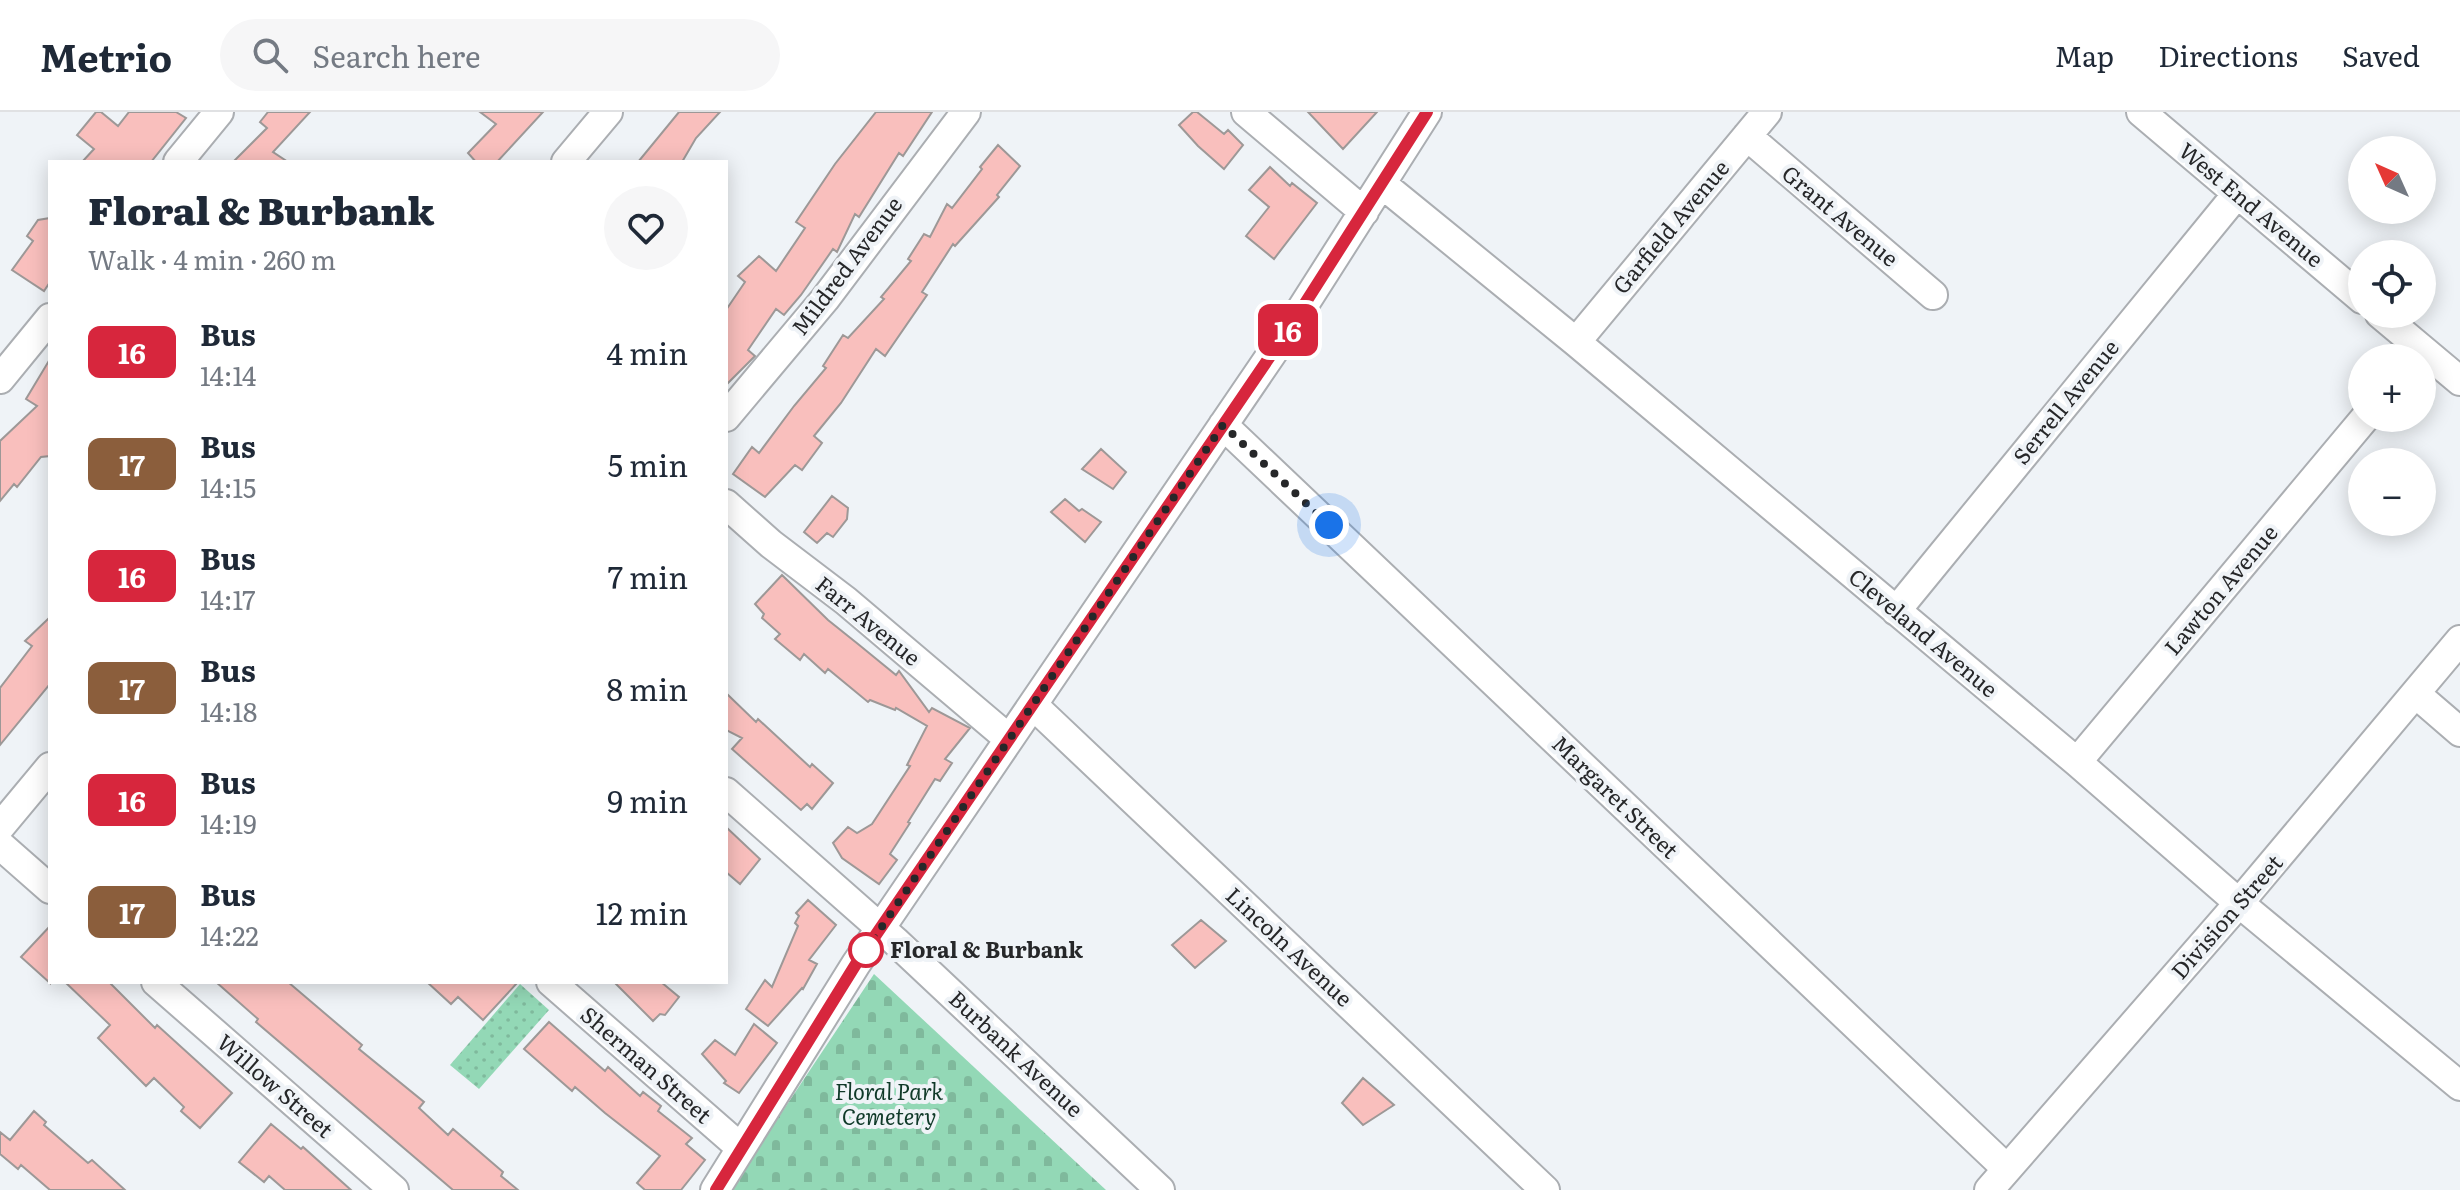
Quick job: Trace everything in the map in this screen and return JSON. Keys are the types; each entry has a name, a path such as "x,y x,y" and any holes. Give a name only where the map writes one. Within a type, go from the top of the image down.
{"street":[{"path":"180,160 219,112"},
{"path":"568,160 608,112"},
{"name":"Mildred Avenue","path":"728,415 825,299 966,112"},
{"path":"1246,112 1364,212"},
{"path":"715,1190 881,928 1288,330 1427,112"},
{"name":"Garfield Avenue","path":"1576,342 1767,112"},
{"name":"West End Avenue","path":"2141,112 2348,287"},
{"name":"Grant Avenue","path":"1747,136 1933,295"},
{"name":"Cleveland Avenue","path":"1382,184 1576,342 2460,1086"},
{"name":"Serrell Avenue","path":"1896,611 2237,194"},
{"path":"0,379 48,320"},
{"path":"2394,328 2409,344"},
{"path":"2436,365 2460,381"},
{"name":"Margaret Street","path":"1223,425 1998,1179"},
{"name":"Lawton Avenue","path":"2077,762 2353,432"},
{"name":"Farr Avenue","path":"728,506 1009,739"},
{"name":"Division Street","path":"1998,1179 2239,903 2460,640"},
{"path":"2416,694 2460,732"},
{"name":"Lincoln Avenue","path":"1033,705 1545,1190"},
{"path":"0,827 48,769"},
{"name":"Burbank Avenue","path":"728,794 881,928 1160,1190"},
{"path":"0,845 48,887"},
{"name":"Willow Street","path":"158,984 394,1190"},
{"name":"Sherman Street","path":"553,984 741,1148"}],"green space":[{"name":"Floral Park Cemetery","path":"874,974 1106,1190 730,1190"},
{"path":"520,984 549,1010 479,1089 450,1065"}],"building":[{"path":"96,112 101,112 118,126 129,112 176,112 186,118 153,160 84,160 94,149 77,135"},
{"path":"268,112 310,112 273,152 285,160 235,160 267,128 260,122"},
{"path":"480,112 543,112 499,160 474,160 468,153 496,124"},
{"path":"679,112 720,112 696,138 683,160 640,160"},
{"path":"876,112 932,112 903,156 899,153 859,217 855,214 837,252 833,249 784,315 776,309 748,350 755,356 728,383 728,307 745,282 738,276 759,256 776,271 805,228 796,222 835,164"},
{"path":"1193,112 1224,134 1228,130 1243,145 1224,169 1179,125"},
{"path":"1308,112 1377,112 1343,149"},
{"path":"998,145 1020,166 997,195 999,197 955,246 953,244 922,292 927,295 885,356 876,349 841,403 814,436 822,443 802,470 795,465 765,497 733,474 752,447 759,453 826,368 823,366 843,335 848,338 884,299 881,297 911,261 908,259 924,234 930,237 947,204 952,208"},
{"path":"1270,167 1290,186 1292,183 1317,203 1274,259 1246,236 1269,207 1249,190"},
{"path":"48,218 48,285 44,291 12,270 33,241 27,236 38,220"},
{"path":"48,362 48,456 41,457 17,487 14,484 0,501 0,441 37,406 26,399"},
{"path":"1101,449 1126,472 1113,489 1082,469"},
{"path":"832,496 848,508 847,519 833,537 827,533 817,543 804,532"},
{"path":"1065,499 1079,511 1082,509 1101,522 1085,542 1051,512"},
{"path":"782,575 828,620 896,675 899,671 929,712 932,708 970,728 945,759 952,763 940,781 935,779 908,822 890,854 897,860 879,884 842,858 833,843 848,827 857,833 872,824 910,766 907,765 927,726 896,708 868,702 828,669 825,673 804,654 800,660 775,639 780,634 762,618 764,614 755,604"},
{"path":"48,619 48,686 0,745 0,688 32,646 25,641"},
{"path":"728,695 756,722 758,719 810,767 812,764 833,783 812,809 807,804 801,810 732,749 742,738 728,731"},
{"path":"728,829 760,859 740,884 728,874"},
{"path":"808,900 836,925 809,960 817,964 803,989 768,1026 746,1009 765,980 772,987 798,926 795,923 799,916 796,913"},
{"path":"1201,920 1226,941 1195,968 1172,945"},
{"path":"48,928 48,981 21,957"},
{"path":"67,984 111,984 155,1028 157,1025 232,1093 200,1128 181,1111 184,1107 154,1078 146,1086 98,1038 110,1025"},
{"path":"218,984 290,984 362,1045 359,1049 424,1102 419,1108 448,1135 453,1129 503,1172 501,1176 518,1190 453,1190 256,1022 258,1019"},
{"path":"429,984 516,984 483,1020 458,997 451,1004"},
{"path":"616,984 663,984 679,997 665,1015 660,1014 653,1021"},
{"path":"549,1022 605,1071 608,1067 640,1096 643,1092 661,1106 658,1111 692,1138 686,1144 705,1160 681,1190 645,1190 637,1183 660,1156 575,1087 572,1091 524,1049"},
{"path":"754,1024 777,1043 739,1093 724,1083 726,1081 702,1054 715,1040 735,1055"},
{"path":"1363,1078 1394,1105 1363,1125 1342,1103"},
{"path":"34,1111 46,1122 44,1125 88,1163 92,1160 125,1190 50,1190 21,1165 18,1169 0,1154 0,1132 10,1140"},
{"path":"271,1124 301,1149 303,1147 351,1190 285,1190 269,1176 264,1182 239,1162"}],"bus line":[{"name":"16","path":"716,1190 856,964 1288,330 1427,112"}],"place":[{"name":"Floral & Burbank","path":"866,950"}],"route":[{"path":"866,950 1223,425 1329,525"}]}
